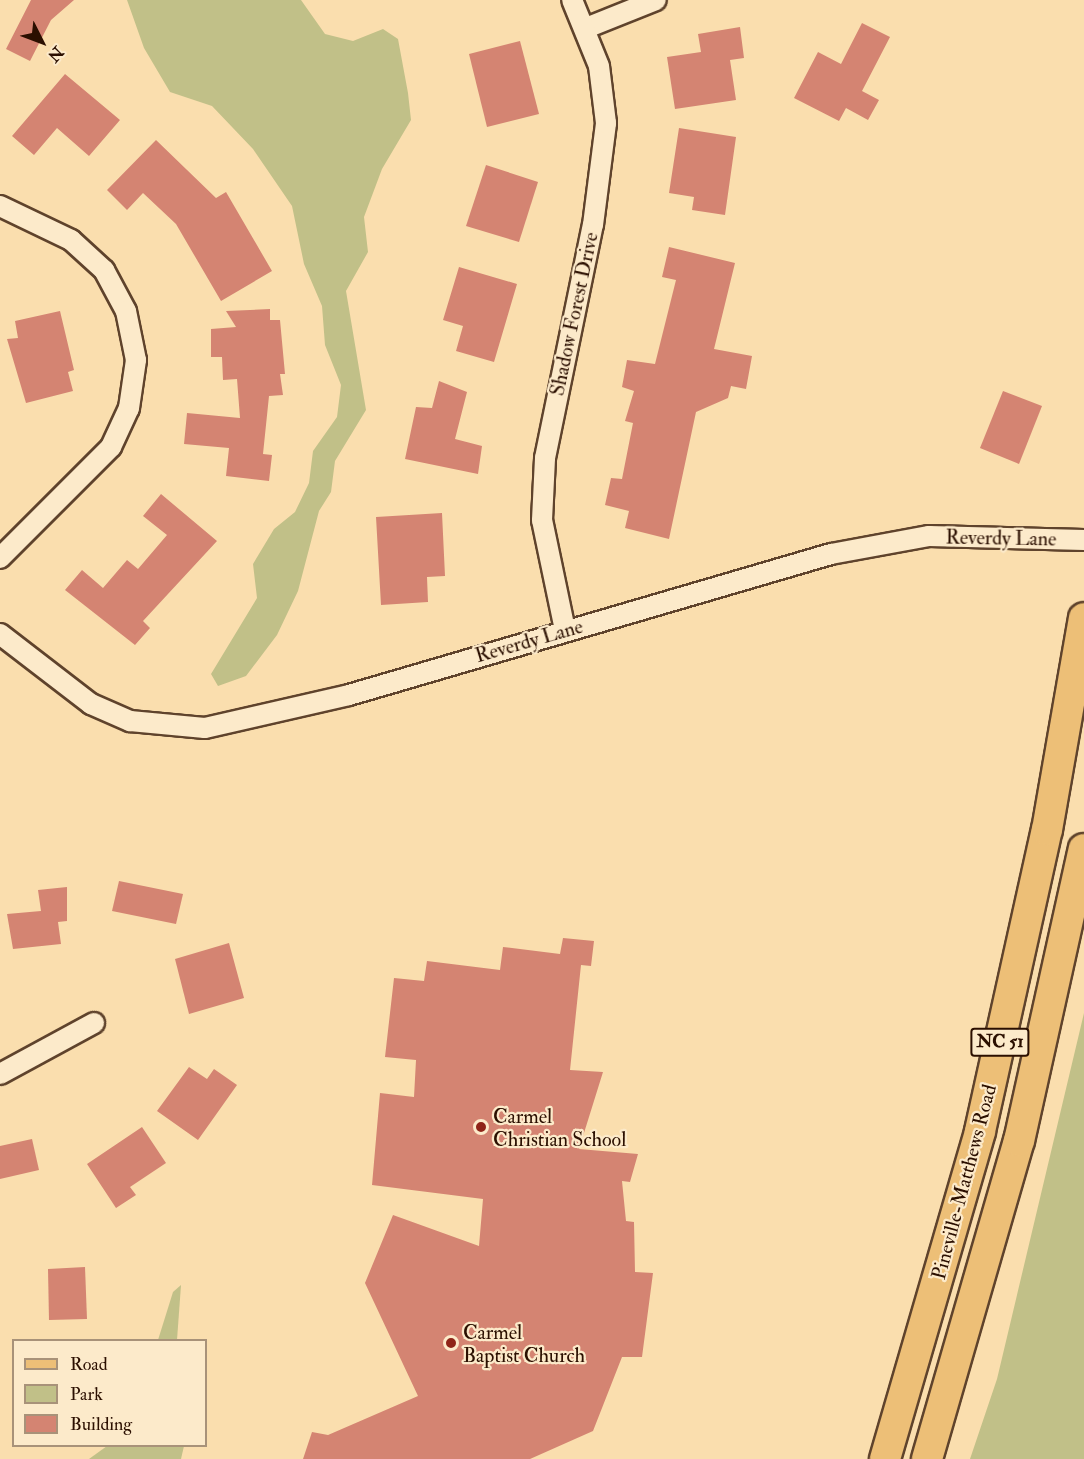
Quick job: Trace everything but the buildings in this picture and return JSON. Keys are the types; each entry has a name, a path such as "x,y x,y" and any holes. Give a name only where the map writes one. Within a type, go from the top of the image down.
{"main road":[{"name":"Pineville-Matthews Road","path":"885,1459 980,1131 1047,830 1084,618"},
{"name":"Pineville-Matthews Road","path":"927,1459 1019,1141 1084,849"}],"street":[{"name":"Shadow Forest Drive","path":"565,630 542,520 544,458 593,225 606,123 599,66 586,28 573,0"},
{"path":"586,28 656,0"},
{"path":"0,206 71,240 104,270 126,311 136,360 129,408 111,447 0,558"},
{"name":"Reverdy Lane","path":"0,634 91,704 130,721 171,729 249,722 831,554 929,536 1084,540"},
{"path":"0,1074 94,1023"}],"green space":[{"path":"127,0 301,0 325,34 353,41 383,29 398,39 408,93 411,120 382,169 364,217 368,252 346,291 366,410 335,461 331,492 319,511 298,591 277,635 246,676 218,686 211,674 257,598 253,564 274,529 295,512 309,483 313,451 337,417 341,385 325,345 322,306 304,264 292,206 253,149 212,106 170,92 144,48"},
{"path":"1084,1013 1084,1459 970,1459 997,1379"},
{"path":"181,1285 177,1339 158,1339 173,1292"},
{"path":"106,1447 184,1447 181,1459 89,1459"}],"place":[{"name":"Carmel Christian School","path":"481,1127"},
{"name":"Carmel Baptist Church","path":"451,1343"}]}
